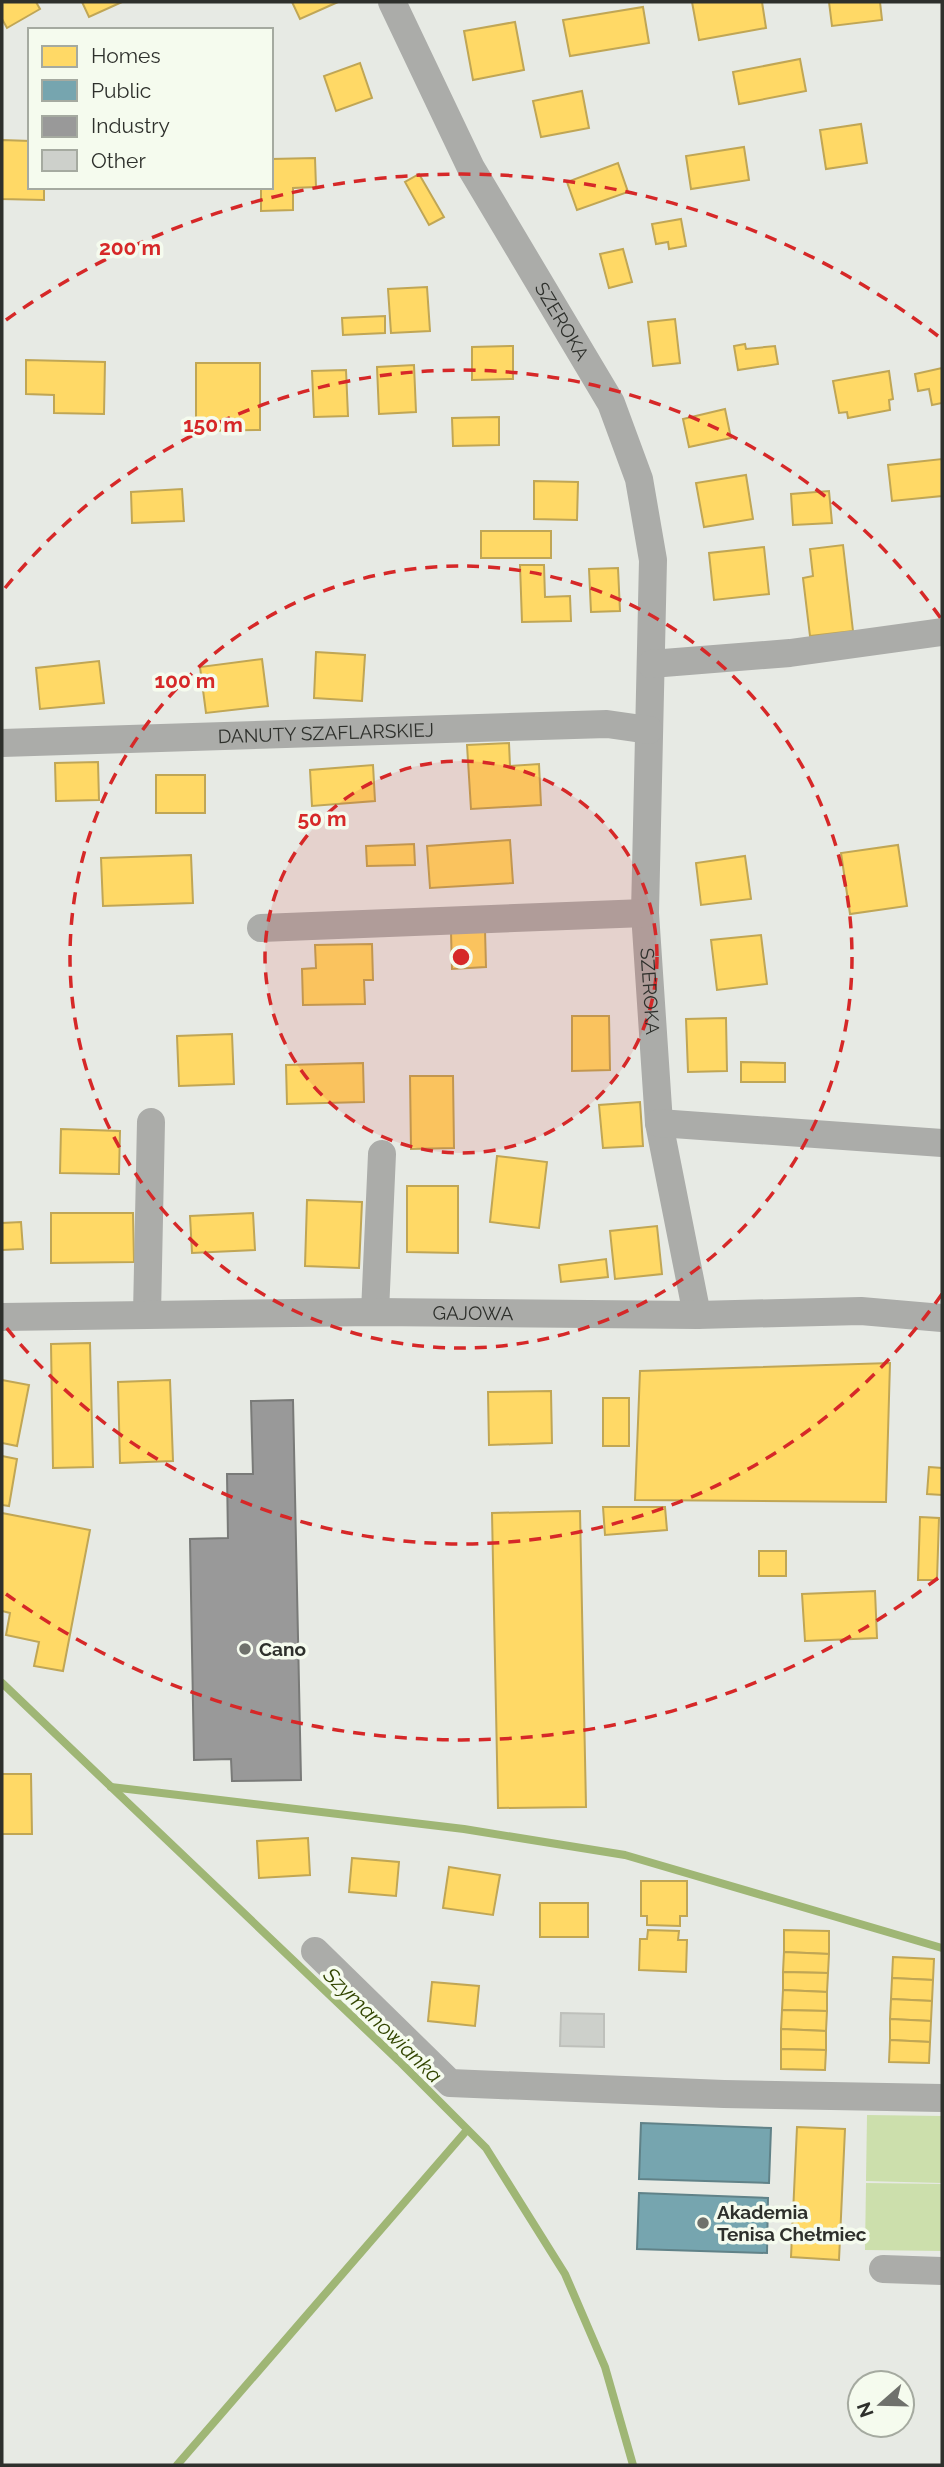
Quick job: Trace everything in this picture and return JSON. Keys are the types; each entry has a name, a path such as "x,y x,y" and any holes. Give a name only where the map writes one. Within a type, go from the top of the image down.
{"street":[{"name":"SZEROKA","path":"396,2 471,168 611,403 639,479 653,560 645,913 659,1123 697,1315"},
{"path":"651,664 790,653 942,632"},
{"name":"DANUTY SZAFLARSKIEJ","path":"2,743 607,723 649,730"},
{"path":"261,928 645,913"},
{"path":"147,1314 151,1122"},
{"path":"659,1123 942,1143"},
{"path":"375,1312 382,1154"},
{"name":"GAJOWA","path":"2,1317 375,1312 697,1315 861,1311 942,1318"},
{"path":"315,1951 450,2083 724,2094 942,2098"},
{"path":"883,2269 942,2271"}],"green space":[{"path":"867,2115 942,2116 942,2183 866,2181"},
{"path":"866,2183 942,2184 942,2251 865,2250"}],"building: Homes":[{"path":"2,2 36,2 40,9 7,28 2,19"},
{"path":"82,2 122,2 89,17"},
{"path":"292,2 338,2 300,19"},
{"path":"692,2 762,2 766,28 699,40"},
{"path":"829,2 880,2 882,20 832,26"},
{"path":"643,7 649,43 570,56 563,20"},
{"path":"515,22 524,70 473,80 464,31"},
{"path":"800,59 806,91 739,104 733,72"},
{"path":"360,63 372,98 336,111 324,76"},
{"path":"582,91 589,128 541,137 533,101"},
{"path":"861,124 867,163 826,169 820,130"},
{"path":"2,140 28,141 28,189 44,189 44,200 2,199"},
{"path":"744,147 749,180 691,189 686,156"},
{"path":"315,158 316,187 293,188 293,210 261,211 261,189 273,189 273,159"},
{"path":"618,163 628,192 577,210 567,182"},
{"path":"419,174 444,217 429,225 405,182"},
{"path":"681,219 686,246 669,249 668,242 656,244 652,224"},
{"path":"623,249 632,282 609,288 600,254"},
{"path":"427,287 430,331 391,333 388,289"},
{"path":"385,316 385,333 343,335 342,318"},
{"path":"675,319 680,363 653,366 648,322"},
{"path":"745,344 746,349 775,346 778,364 738,370 734,346"},
{"path":"513,346 513,379 472,380 472,347"},
{"path":"26,360 105,362 104,414 54,413 54,395 26,394"},
{"path":"196,363 260,363 260,430 196,431"},
{"path":"414,365 416,412 379,414 377,367"},
{"path":"942,368 942,403 932,405 929,389 918,391 915,374"},
{"path":"346,370 348,416 314,417 312,371"},
{"path":"889,371 893,399 889,400 890,410 848,418 847,412 839,413 833,381"},
{"path":"725,409 731,438 689,447 683,419"},
{"path":"499,417 499,445 453,446 452,418"},
{"path":"942,459 942,496 892,501 888,465"},
{"path":"746,475 753,519 704,527 696,483"},
{"path":"534,481 578,482 577,520 534,519"},
{"path":"182,489 184,521 132,523 131,492"},
{"path":"829,491 832,523 793,525 791,494"},
{"path":"481,531 551,531 551,558 481,558"},
{"path":"843,545 853,631 810,636 803,578 813,576 810,549"},
{"path":"764,547 769,594 714,600 709,553"},
{"path":"520,565 544,565 545,597 570,596 571,621 522,622"},
{"path":"618,568 620,611 591,612 589,569"},
{"path":"316,652 365,655 362,701 314,698"},
{"path":"262,659 268,706 206,713 200,667"},
{"path":"99,661 104,703 40,709 36,668"},
{"path":"509,743 510,766 539,764 541,805 471,809 467,745"},
{"path":"98,762 99,800 56,801 55,763"},
{"path":"373,765 375,801 312,806 310,770"},
{"path":"156,775 205,775 205,813 156,813"},
{"path":"510,840 513,883 430,888 427,846"},
{"path":"414,844 415,865 367,866 366,846"},
{"path":"898,845 907,906 850,914 841,853"},
{"path":"191,855 193,903 103,906 101,858"},
{"path":"745,856 751,899 701,905 696,863"},
{"path":"485,930 486,967 452,969 451,932"},
{"path":"761,935 767,984 717,990 711,940"},
{"path":"372,944 373,980 364,980 365,1004 303,1005 302,969 316,968 315,945"},
{"path":"572,1016 609,1016 610,1070 572,1071"},
{"path":"726,1018 727,1071 688,1072 686,1019"},
{"path":"232,1034 234,1084 179,1086 177,1036"},
{"path":"741,1062 785,1063 785,1082 741,1082"},
{"path":"363,1063 364,1102 287,1104 286,1065"},
{"path":"410,1076 453,1076 454,1148 411,1149"},
{"path":"640,1102 643,1146 603,1148 599,1105"},
{"path":"61,1129 120,1131 119,1174 60,1173"},
{"path":"497,1156 547,1162 539,1228 490,1222"},
{"path":"407,1186 458,1186 458,1253 407,1252"},
{"path":"307,1200 362,1202 359,1268 305,1266"},
{"path":"51,1213 133,1213 134,1262 51,1263"},
{"path":"253,1213 255,1250 192,1253 190,1216"},
{"path":"21,1222 23,1249 2,1250 2,1223"},
{"path":"657,1226 662,1274 615,1279 610,1231"},
{"path":"606,1259 608,1277 561,1282 559,1265"},
{"path":"90,1343 93,1467 53,1468 51,1344"},
{"path":"890,1363 886,1502 635,1500 640,1371"},
{"path":"2,1380 29,1385 17,1446 2,1443"},
{"path":"170,1380 173,1461 120,1463 118,1382"},
{"path":"551,1391 552,1443 489,1445 488,1392"},
{"path":"603,1398 629,1398 629,1446 603,1446"},
{"path":"2,1456 17,1459 9,1506 2,1505"},
{"path":"929,1467 942,1468 942,1495 927,1494"},
{"path":"603,1507 665,1507 667,1530 605,1535"},
{"path":"580,1511 586,1807 498,1808 492,1513"},
{"path":"2,1513 90,1530 63,1671 34,1666 39,1642 6,1635 10,1613 2,1611"},
{"path":"920,1517 939,1518 937,1580 918,1580"},
{"path":"759,1551 786,1551 786,1576 759,1576"},
{"path":"875,1591 877,1638 805,1641 802,1594"},
{"path":"2,1774 31,1774 32,1834 2,1834"},
{"path":"308,1838 310,1875 259,1878 257,1841"},
{"path":"352,1858 399,1862 396,1896 349,1892"},
{"path":"449,1867 500,1875 493,1915 443,1908"},
{"path":"641,1881 687,1881 687,1916 680,1916 680,1926 647,1925 647,1916 641,1916"},
{"path":"540,1903 588,1903 588,1937 540,1937"},
{"path":"648,1930 679,1931 678,1940 687,1940 686,1972 639,1970 640,1939 647,1939"},
{"path":"784,1930 829,1931 829,1954 784,1952"},
{"path":"784,1952 829,1954 828,1973 783,1972"},
{"path":"893,1957 934,1959 933,1980 892,1978"},
{"path":"783,1972 828,1973 827,1992 783,1990"},
{"path":"892,1978 933,1980 932,2001 891,1999"},
{"path":"432,1982 479,1986 475,2026 428,2021"},
{"path":"783,1990 827,1992 827,2011 782,2010"},
{"path":"891,1999 932,2001 931,2021 890,2019"},
{"path":"782,2010 827,2011 826,2031 781,2029"},
{"path":"890,2019 931,2021 930,2042 890,2040"},
{"path":"781,2029 826,2031 826,2050 781,2049"},
{"path":"890,2040 930,2042 929,2063 889,2062"},
{"path":"781,2049 826,2050 825,2070 781,2069"},
{"path":"797,2127 845,2129 839,2260 791,2257"}],"building: Public":[{"path":"641,2123 771,2128 769,2183 639,2179"},
{"name":"Akademia Tenisa Chełmiec","path":"639,2193 768,2198 767,2253 637,2249"}],"building: Industry":[{"name":"Cano","path":"293,1400 301,1780 232,1781 231,1759 194,1760 190,1539 228,1538 227,1474 253,1474 251,1401"}],"building: Other":[{"path":"561,2013 604,2014 604,2047 560,2046"}],"waterway":[{"name":"Szymanowianka","path":"2,1683 399,2061 486,2148 565,2274 605,2367 633,2465"},
{"path":"111,1787 464,1829 625,1855 942,1948"},
{"path":"177,2465 467,2130"}],"place":[{"name":"Cano","path":"245,1649"},
{"name":"Akademia Tenisa Chełmiec","path":"703,2223"}]}
